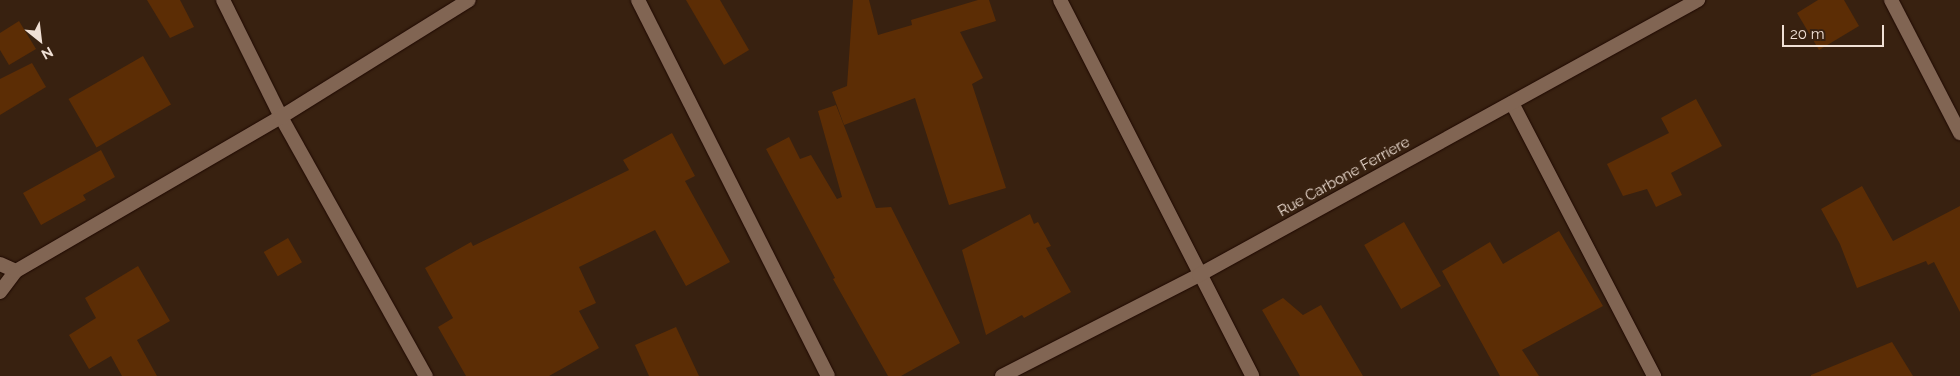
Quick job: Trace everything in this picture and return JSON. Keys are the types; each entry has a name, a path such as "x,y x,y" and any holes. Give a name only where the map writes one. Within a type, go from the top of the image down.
{"street":[{"path":"223,0 281,117 426,376"},
{"path":"0,292 16,271 281,117 469,0"},
{"path":"638,0 828,376"},
{"path":"1060,0 1252,376"},
{"name":"Rue Carbone Ferriere","path":"1002,376 1199,275 1698,0"},
{"path":"1891,0 1960,134"},
{"path":"1512,102 1654,376"},
{"path":"0,264 16,271"}],"building":[{"path":"147,0 180,0 194,27 170,38"},
{"path":"686,0 720,0 749,50 724,65"},
{"path":"853,0 869,0 878,35 912,25 911,20 978,0 989,0 996,21 960,32 983,78 972,84 1006,188 949,205 915,98 844,125 832,92 847,86"},
{"path":"1818,0 1844,0 1859,26 1819,50 1797,13"},
{"path":"19,21 36,49 9,65 0,50 0,33"},
{"path":"143,56 171,104 97,147 69,99"},
{"path":"32,63 46,87 0,115 0,79"},
{"path":"1696,99 1722,146 1671,173 1682,195 1656,207 1647,189 1623,196 1607,164 1669,133 1661,118"},
{"path":"836,105 876,208 891,207 960,343 901,376 888,376 833,279 835,278 766,149 789,137 800,159 811,155 837,199 842,197 818,111"},
{"path":"672,133 695,176 685,181 730,262 686,286 655,230 579,267 596,303 579,311 599,348 549,376 466,376 438,327 453,318 425,268 471,242 473,246 629,170 623,160"},
{"path":"101,150 115,177 83,195 86,200 41,225 23,193"},
{"path":"1862,186 1893,241 1960,206 1960,312 1934,262 1928,265 1926,261 1857,288 1840,244 1821,209"},
{"path":"1030,214 1034,224 1038,222 1051,246 1046,248 1071,292 1024,318 1022,315 986,335 962,250"},
{"path":"1404,222 1441,286 1401,309 1364,245"},
{"path":"1559,231 1603,306 1522,350 1539,376 1500,376 1442,271 1490,242 1503,264"},
{"path":"288,238 302,262 278,276 264,252"},
{"path":"138,266 170,321 137,340 157,376 122,376 111,356 89,369 69,335 96,318 85,298"},
{"path":"1283,298 1303,315 1321,305 1363,376 1300,376 1262,310"},
{"path":"676,327 699,376 649,376 635,345"},
{"path":"1892,342 1913,376 1811,376 1811,375"}]}
